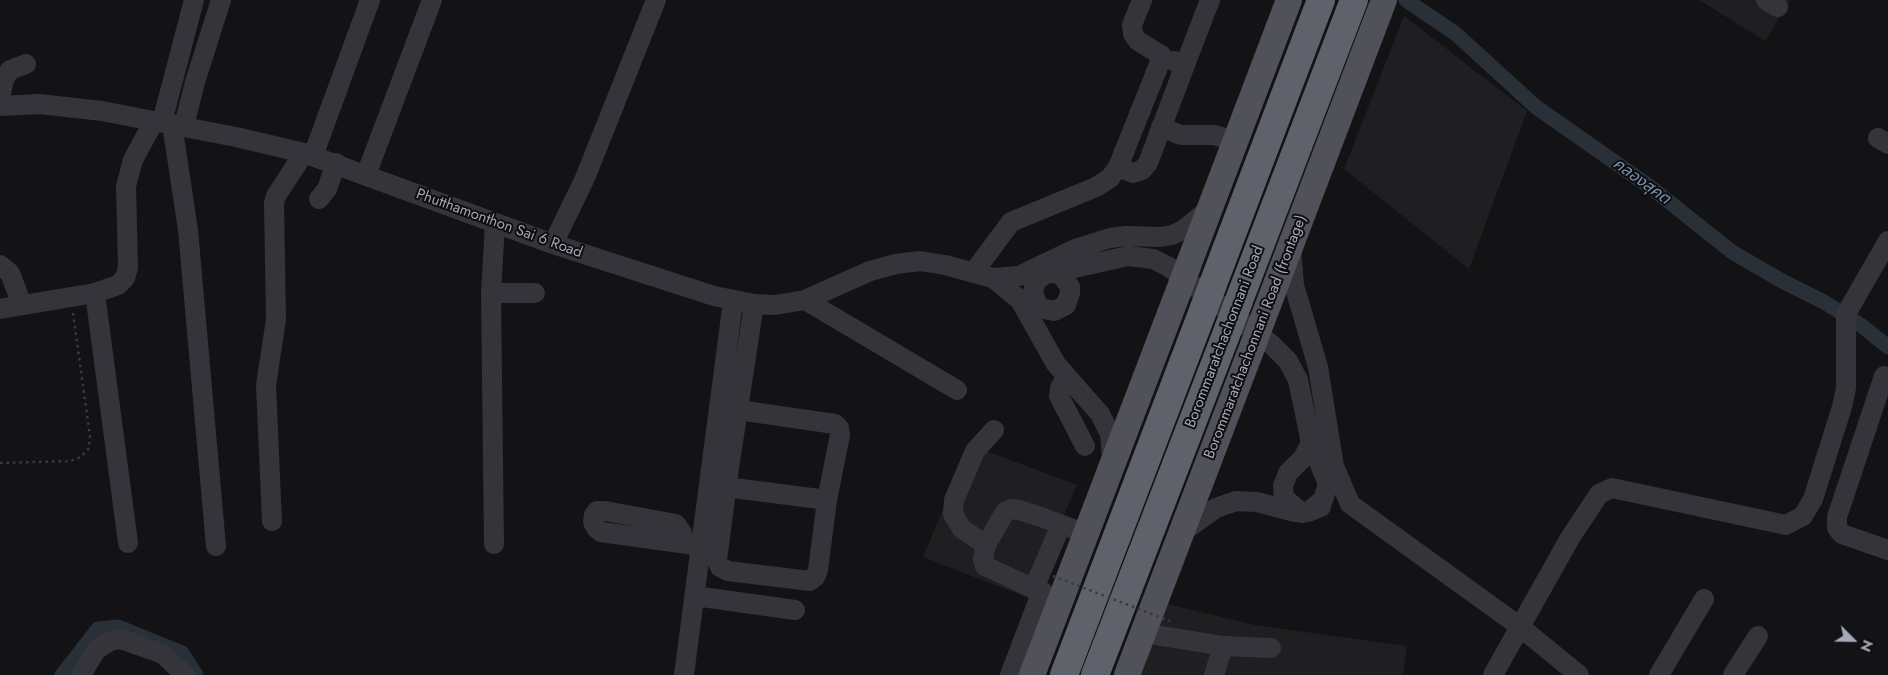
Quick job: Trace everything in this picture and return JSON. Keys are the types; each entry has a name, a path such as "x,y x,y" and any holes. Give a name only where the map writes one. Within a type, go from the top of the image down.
{"highway":[{"name":"Borommaratchachonnani Road","path":"1064,675 1321,0"},
{"name":"Borommaratchachonnani Road","path":"1095,675 1354,0"}],"main road":[{"path":"1032,675 1047,589 1086,534 1290,0"},
{"name":"Borommaratchachonnani Road (frontage)","path":"1127,675 1383,2"}],"street":[{"path":"194,0 168,123 188,230 216,546"},
{"path":"0,309 95,293 118,286 125,278 128,268 126,186 133,160 168,123 195,82 220,0"},
{"path":"272,521 266,386 276,320 274,203 276,196 308,154 370,0"},
{"path":"366,174 432,0"},
{"path":"553,244 585,178 656,0"},
{"path":"1142,0 1132,25 1133,34 1138,41 1160,55 1185,65"},
{"path":"1118,167 1133,174 1142,170 1148,163 1210,0"},
{"path":"974,273 1011,222 1023,215 1096,187 1110,178 1118,167 1160,62 1160,55"},
{"path":"0,97 4,79 10,70 26,64"},
{"name":"Phutthamonthon Sai 6 Road","path":"0,106 66,106 168,123 308,154 553,244 733,301 754,304 774,305 805,300 870,271 896,264 920,261 944,265 993,278 1019,276 1075,249 1110,238 1172,235 1183,230 1211,206"},
{"path":"1161,127 1181,135 1214,135 1236,140"},
{"path":"319,199 330,182 336,163"},
{"path":"494,544 492,293 495,224"},
{"path":"1493,675 1519,626 1587,509 1598,494 1612,488 1786,524 1803,516 1813,499 1842,407 1846,388 1847,314 1888,242"},
{"path":"1291,244 1295,291 1318,367 1334,466 1335,486 1333,494 1311,511"},
{"path":"1049,274 1075,249"},
{"path":"1038,329 1034,286 1036,281 1049,274 1128,256 1153,259 1169,267 1271,344 1288,361 1302,391 1312,443 1328,484 1323,500 1311,511"},
{"path":"0,265 10,273 22,305"},
{"path":"1019,276 1058,274 1067,281 1070,293 1066,305 1054,311 1048,311 1037,304"},
{"name":"Phutthamonthon Sai 6 Road","path":"993,278 1020,300 1066,377 1100,414 1112,444 1112,466"},
{"path":"95,293 128,543"},
{"path":"492,293 536,293"},
{"path":"805,300 957,390"},
{"path":"684,675 733,301"},
{"path":"738,410 835,424 839,428 840,435 818,570 815,577 810,581 728,571 720,567 717,560 726,487 754,304"},
{"path":"1884,376 1837,518 1836,528 1842,534 1888,550"},
{"path":"1066,377 1060,388 1059,396 1085,446"},
{"path":"986,545 962,529 953,514 954,500 975,451 994,430"},
{"path":"1311,511 1284,498 1283,486 1288,473 1303,458 1312,443"},
{"path":"1334,466 1350,504 1519,626 1579,675"},
{"path":"726,487 828,500"},
{"path":"1181,533 1216,508 1236,501 1257,502 1311,511 1330,504 1350,504"},
{"path":"1047,589 985,566 983,560 986,545 1004,512 1019,510 1086,534"},
{"path":"1010,675 1047,589 1061,524"},
{"path":"680,543 701,546"},
{"path":"695,596 795,610"},
{"path":"1659,675 1704,599"},
{"path":"1143,633 1223,646 1271,648"},
{"path":"1733,675 1758,636"},
{"path":"81,675 96,650 110,641 121,639 163,654 185,675"},
{"path":"1214,675 1223,646"}],"path":[{"path":"0,463 70,461 81,457 89,448 90,436 71,297"},
{"path":"1047,589 1170,621"}],"shaded area":[{"path":"1699,0 1790,0 1765,41"},
{"path":"1404,16 1527,111 1469,269 1344,169"},
{"path":"970,445 1077,485 1028,598 923,557"},
{"path":"1167,604 1255,625 1407,646 1403,675 1140,675"}],"waterway":[{"name":"คลองสุคต","path":"1406,0 1456,34 1536,107 1653,189 1732,252 1784,282 1824,302 1862,326 1888,347"},
{"path":"62,675 98,629 118,627 182,653 196,675"}]}
